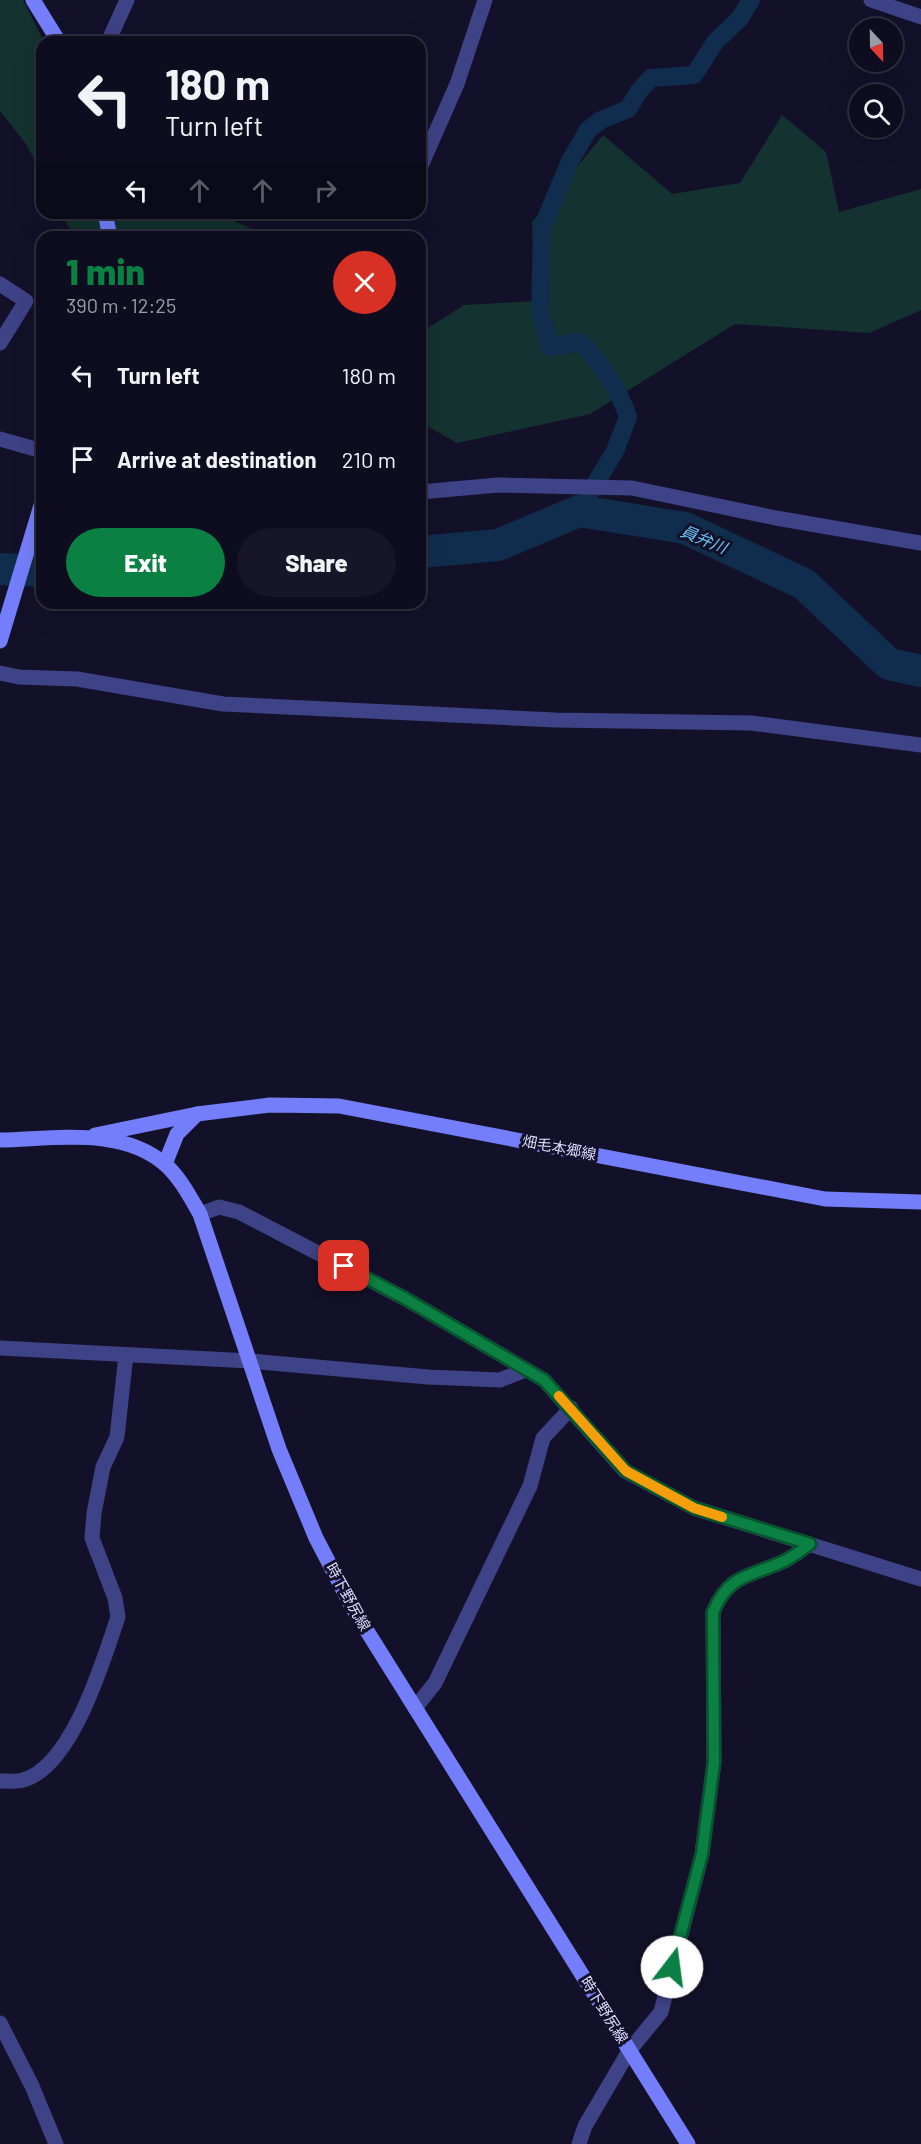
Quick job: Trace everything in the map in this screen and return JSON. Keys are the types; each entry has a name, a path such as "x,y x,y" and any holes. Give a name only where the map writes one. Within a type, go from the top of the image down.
{"main road":[{"path":"33,0 55,36"},
{"path":"0,641 36,522"},
{"name":"畑毛本郷線","path":"89,1136 196,1114 270,1105 339,1106 825,1199 921,1202"},
{"path":"165,1164 177,1134 196,1114"},
{"name":"時下野尻線","path":"0,1140 89,1136 134,1147 165,1164 184,1186 200,1214 279,1449 316,1538 352,1607 688,2144"}],"street":[{"path":"111,36 127,0"},
{"path":"426,154 457,84 485,0"},
{"path":"871,0 921,17"},
{"path":"0,284 26,301 0,343"},
{"path":"0,439 36,449"},
{"path":"426,491 498,485 632,488 776,518 921,543"},
{"path":"0,673 19,677 76,679 223,704 555,720 751,723 921,746"},
{"path":"200,1214 219,1207 239,1212 406,1299 544,1380 626,1471 694,1508 921,1579"},
{"path":"0,1347 250,1362 428,1377 500,1380 525,1370"},
{"path":"0,1781 23,1780 44,1769 72,1737 118,1617 115,1598 92,1538 94,1513 103,1467 117,1437 126,1355"},
{"path":"415,1708 435,1683 530,1486 543,1438 571,1408"},
{"path":"579,2144 585,2126 629,2051 661,2012 702,1854 714,1762 713,1612 721,1593 737,1579 783,1562 810,1544"},
{"path":"0,2023 32,2086 56,2144"}],"green space":[{"path":"0,0 23,0 41,36 36,36 36,163 26,144 0,111"},
{"path":"782,115 826,152 839,212 921,189 921,310 869,333 735,324 590,414 457,443 426,425 426,329 464,305 535,301 532,222 603,135 672,194 740,183"},
{"path":"64,219 229,219 256,231 71,231"}],"waterway":[{"path":"579,511 615,451 628,417 608,377 580,342 550,347 540,312 542,228 570,161 588,130 601,120 628,109 639,91 651,78 694,75 715,42 740,18 751,0"},
{"name":"員弁川","path":"426,551 498,545 579,511 685,528 804,584 889,664 921,671"},
{"name":"員弁川","path":"0,569 36,571"}],"slow traffic":[{"path":"559,1396 626,1471 694,1508 722,1517"}],"route":[{"path":"344,1266 406,1299 544,1380 626,1471 694,1508 810,1544 783,1562 737,1579 721,1593 713,1612 714,1762 702,1854 672,1967"}]}
